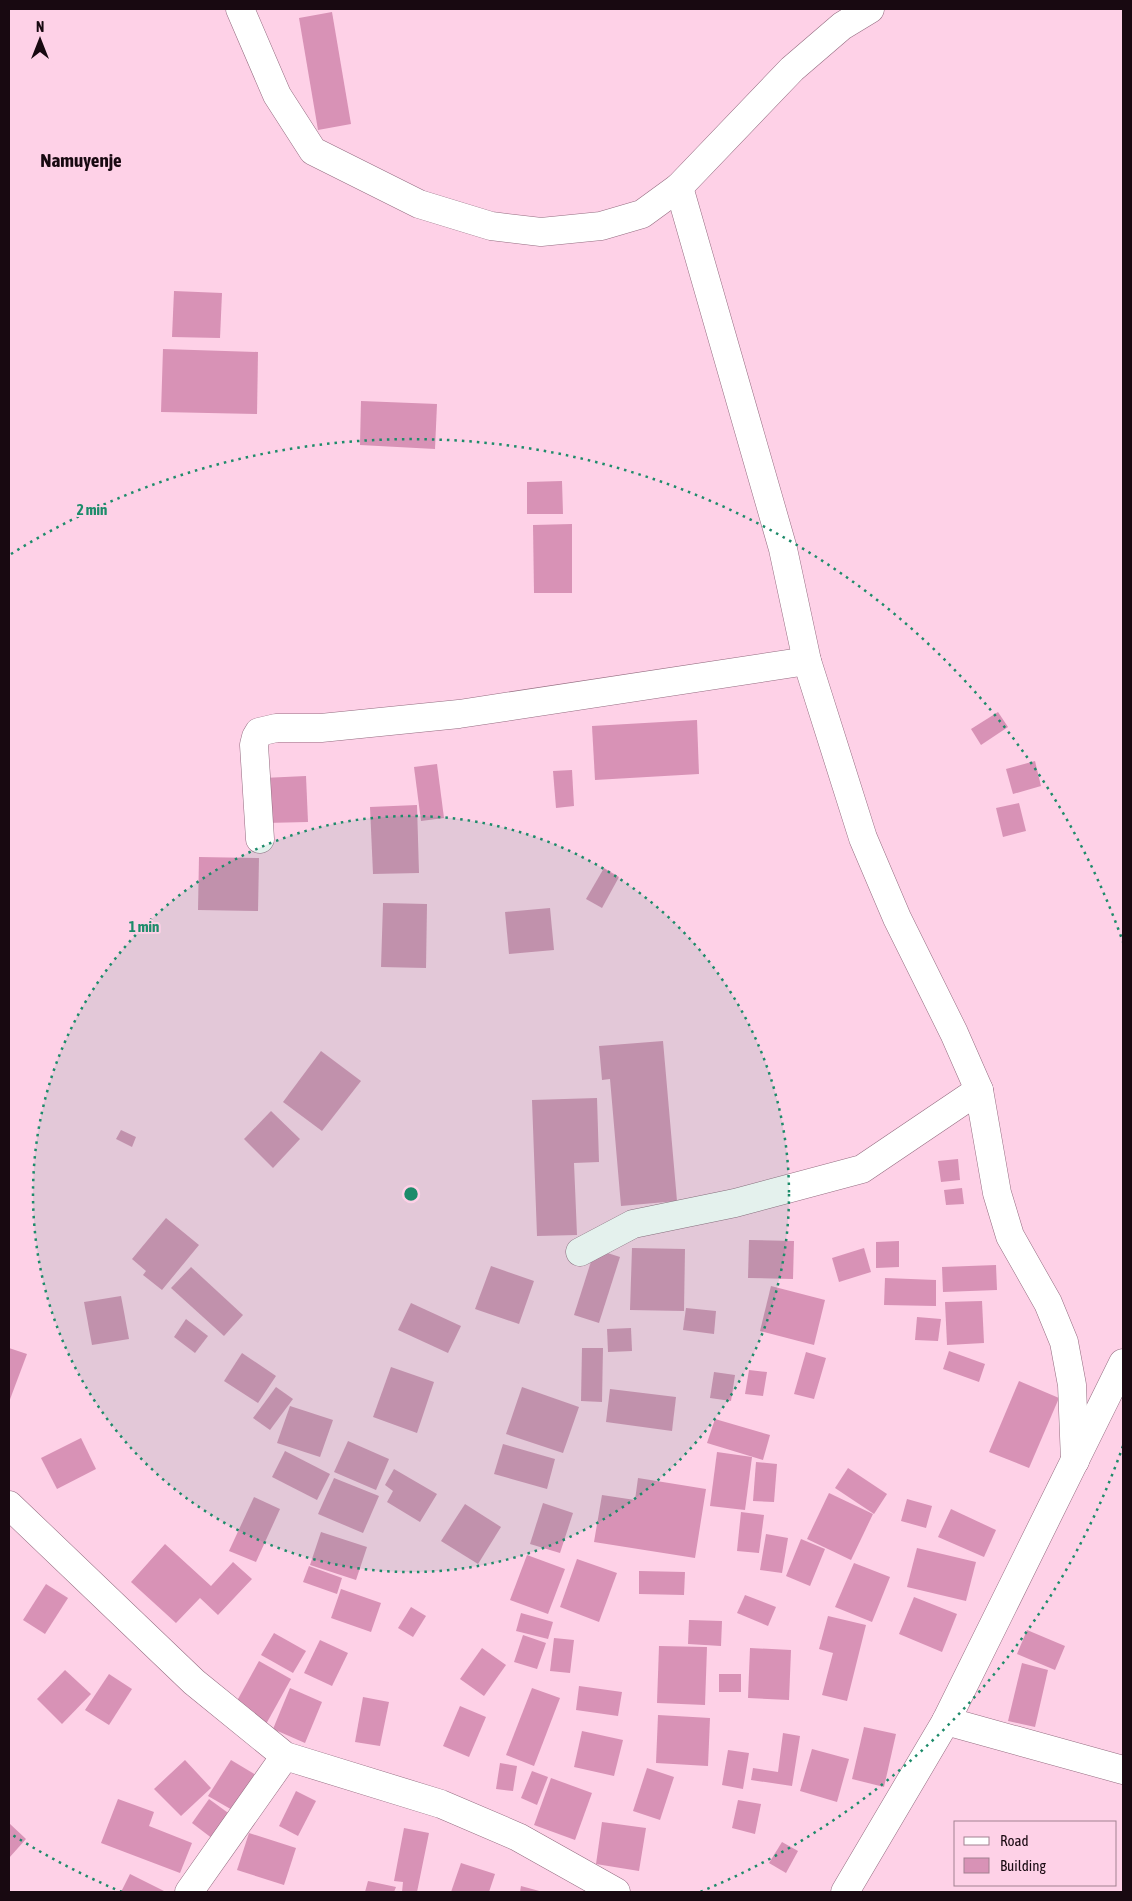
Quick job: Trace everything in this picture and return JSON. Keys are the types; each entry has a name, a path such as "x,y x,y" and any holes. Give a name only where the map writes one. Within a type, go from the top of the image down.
{"street":[{"path":"240,9 277,95 313,150 419,204 491,226 541,232 601,226 642,214 679,186 792,68 842,26 870,9"},
{"path":"679,186 783,549 807,661 863,838 897,918 954,1033 979,1090 997,1193 1010,1236 1048,1303 1064,1342 1072,1385 1075,1462"},
{"path":"260,839 254,745 256,737 265,730 288,727 321,728 459,714 807,661"},
{"path":"580,1252 633,1224 734,1203 862,1169 979,1090"},
{"path":"845,1892 946,1722 1123,1362"},
{"path":"9,1505 194,1682 285,1756 441,1804 518,1837 616,1892"},
{"path":"946,1722 1123,1770"},
{"path":"189,1892 285,1756"}],"building":[{"path":"332,12 351,124 318,130 299,18"},
{"path":"174,291 222,293 220,338 172,337"},
{"path":"163,349 258,352 257,414 161,412"},
{"path":"361,401 437,404 435,449 360,445"},
{"path":"562,481 563,514 527,514 527,482"},
{"path":"572,524 572,593 534,593 533,525"},
{"path":"998,712 1008,727 981,745 971,729"},
{"path":"697,720 699,774 595,780 592,726"},
{"path":"1035,761 1041,786 1013,794 1006,769"},
{"path":"437,764 444,818 421,821 414,767"},
{"path":"572,770 574,806 556,808 553,771"},
{"path":"306,776 308,822 265,823 263,778"},
{"path":"1019,803 1026,831 1003,837 996,808"},
{"path":"417,805 419,873 373,874 370,807"},
{"path":"199,857 259,858 258,911 198,910"},
{"path":"604,868 619,877 602,908 586,899"},
{"path":"383,903 427,904 426,968 381,967"},
{"path":"550,908 554,950 509,954 505,912"},
{"path":"663,1041 677,1201 621,1206 610,1079 602,1080 599,1046"},
{"path":"321,1051 361,1081 322,1131 283,1102"},
{"path":"597,1098 599,1162 574,1163 577,1235 537,1236 532,1100"},
{"path":"271,1111 300,1139 273,1168 244,1139"},
{"path":"121,1130 136,1137 132,1147 116,1139"},
{"path":"958,1159 960,1180 941,1182 938,1161"},
{"path":"962,1188 964,1204 946,1205 944,1190"},
{"path":"166,1218 199,1245 162,1290 143,1275 146,1271 132,1259"},
{"path":"749,1240 794,1241 793,1279 748,1278"},
{"path":"899,1241 899,1267 876,1268 876,1242"},
{"path":"632,1248 685,1249 684,1311 630,1310"},
{"path":"864,1248 871,1272 839,1282 832,1258"},
{"path":"595,1249 620,1257 599,1323 574,1315"},
{"path":"996,1265 997,1290 943,1292 942,1267"},
{"path":"491,1266 534,1281 519,1324 475,1309"},
{"path":"191,1267 243,1315 224,1336 171,1288"},
{"path":"885,1278 936,1280 936,1306 884,1305"},
{"path":"771,1286 825,1300 814,1345 760,1331"},
{"path":"121,1296 129,1339 92,1345 84,1302"},
{"path":"982,1301 984,1343 947,1345 945,1302"},
{"path":"411,1303 461,1326 448,1353 398,1330"},
{"path":"686,1308 716,1311 714,1334 683,1330"},
{"path":"917,1317 941,1319 938,1341 915,1340"},
{"path":"186,1319 208,1336 195,1353 174,1337"},
{"path":"631,1328 632,1351 608,1352 607,1329"},
{"path":"9,1348 27,1354 9,1402"},
{"path":"582,1348 603,1348 602,1402 581,1401"},
{"path":"949,1351 985,1364 979,1382 943,1369"},
{"path":"806,1352 826,1358 814,1399 794,1394"},
{"path":"242,1353 276,1376 258,1403 224,1381"},
{"path":"391,1367 434,1382 417,1433 373,1417"},
{"path":"749,1370 767,1372 763,1396 745,1394"},
{"path":"714,1372 735,1375 731,1401 710,1398"},
{"path":"1019,1381 1059,1398 1029,1468 989,1452"},
{"path":"276,1387 293,1399 270,1430 253,1418"},
{"path":"522,1387 579,1407 563,1453 506,1434"},
{"path":"610,1389 676,1397 672,1431 606,1422"},
{"path":"290,1406 333,1420 320,1457 277,1443"},
{"path":"715,1419 770,1435 763,1460 707,1443"},
{"path":"81,1438 96,1469 57,1489 41,1458"},
{"path":"348,1441 389,1459 376,1490 334,1472"},
{"path":"503,1444 555,1459 547,1489 494,1474"},
{"path":"285,1451 330,1474 317,1500 272,1477"},
{"path":"717,1452 752,1457 745,1510 710,1506"},
{"path":"756,1462 777,1464 774,1502 753,1501"},
{"path":"848,1468 887,1494 874,1514 835,1488"},
{"path":"394,1469 437,1494 420,1522 387,1502 393,1491 385,1485"},
{"path":"334,1478 379,1496 363,1533 318,1514"},
{"path":"638,1478 706,1489 695,1558 594,1542 602,1495 635,1500"},
{"path":"829,1493 873,1514 851,1560 807,1539"},
{"path":"254,1497 280,1509 256,1562 229,1551"},
{"path":"907,1499 932,1506 926,1528 901,1521"},
{"path":"543,1503 573,1513 560,1553 530,1544"},
{"path":"465,1504 501,1527 478,1564 441,1541"},
{"path":"951,1509 996,1530 984,1557 938,1537"},
{"path":"741,1512 764,1515 759,1553 737,1551"},
{"path":"321,1532 367,1547 356,1580 310,1565"},
{"path":"766,1534 788,1538 782,1573 760,1570"},
{"path":"801,1539 825,1549 810,1586 786,1576"},
{"path":"165,1544 211,1586 233,1562 252,1579 218,1615 200,1598 176,1623 131,1582"},
{"path":"917,1548 976,1562 966,1601 907,1587"},
{"path":"527,1555 565,1569 548,1614 510,1600"},
{"path":"577,1559 617,1573 599,1622 560,1607"},
{"path":"854,1563 890,1577 872,1622 835,1607"},
{"path":"309,1566 342,1578 337,1594 303,1582"},
{"path":"639,1571 685,1572 684,1595 639,1594"},
{"path":"46,1584 68,1598 45,1634 23,1620"},
{"path":"341,1589 381,1603 371,1632 331,1618"},
{"path":"745,1595 776,1607 768,1626 737,1613"},
{"path":"914,1597 957,1614 942,1652 899,1634"},
{"path":"411,1607 426,1616 413,1637 398,1628"},
{"path":"521,1613 553,1622 548,1639 516,1631"},
{"path":"828,1616 866,1625 847,1701 822,1695 833,1653 819,1649"},
{"path":"689,1620 722,1621 721,1646 688,1644"},
{"path":"1027,1630 1065,1646 1055,1670 1017,1654"},
{"path":"274,1633 306,1651 293,1673 261,1655"},
{"path":"523,1635 546,1643 537,1669 514,1662"},
{"path":"554,1638 574,1640 570,1673 550,1671"},
{"path":"320,1640 348,1653 332,1686 304,1673"},
{"path":"659,1646 707,1647 705,1705 657,1703"},
{"path":"482,1648 506,1665 484,1696 460,1679"},
{"path":"750,1648 791,1650 789,1700 748,1698"},
{"path":"259,1661 291,1679 265,1726 233,1708"},
{"path":"1022,1663 1048,1670 1035,1727 1008,1721"},
{"path":"65,1670 91,1694 62,1724 37,1699"},
{"path":"109,1674 132,1689 109,1725 85,1710"},
{"path":"719,1674 741,1674 741,1692 719,1692"},
{"path":"579,1686 622,1692 618,1716 576,1710"},
{"path":"290,1688 322,1702 305,1743 273,1729"},
{"path":"532,1688 560,1698 534,1766 506,1755"},
{"path":"363,1697 389,1702 380,1746 355,1742"},
{"path":"460,1706 486,1717 469,1757 443,1746"},
{"path":"658,1715 710,1718 708,1766 656,1763"},
{"path":"864,1727 896,1734 884,1787 852,1779"},
{"path":"582,1731 623,1740 614,1776 574,1767"},
{"path":"783,1733 800,1736 792,1786 751,1780 753,1768 778,1772"},
{"path":"812,1749 849,1759 837,1802 800,1791"},
{"path":"728,1750 749,1753 743,1789 722,1785"},
{"path":"185,1760 211,1788 181,1816 154,1789"},
{"path":"231,1760 256,1775 234,1811 208,1796"},
{"path":"500,1763 517,1766 513,1791 496,1789"},
{"path":"647,1768 674,1777 660,1820 633,1811"},
{"path":"532,1771 548,1777 537,1805 521,1798"},
{"path":"551,1778 592,1793 575,1840 534,1825"},
{"path":"296,1791 316,1801 298,1836 279,1826"},
{"path":"118,1799 154,1812 149,1826 192,1843 180,1873 101,1843"},
{"path":"209,1799 231,1815 213,1839 192,1823"},
{"path":"738,1800 761,1804 755,1834 732,1828"},
{"path":"602,1822 646,1828 639,1871 596,1864"},
{"path":"9,1823 26,1839 9,1858"},
{"path":"404,1828 429,1833 417,1892 402,1892 403,1882 394,1881"},
{"path":"249,1833 296,1848 284,1885 237,1870"},
{"path":"782,1842 798,1851 786,1873 769,1863"},
{"path":"461,1863 495,1874 489,1892 451,1892"},
{"path":"130,1874 166,1892 121,1892"},
{"path":"368,1881 396,1887 394,1892 365,1892"},
{"path":"521,1886 543,1892 520,1892"}],"district":[{"name":"Namuyenje","path":"81,160"}]}
